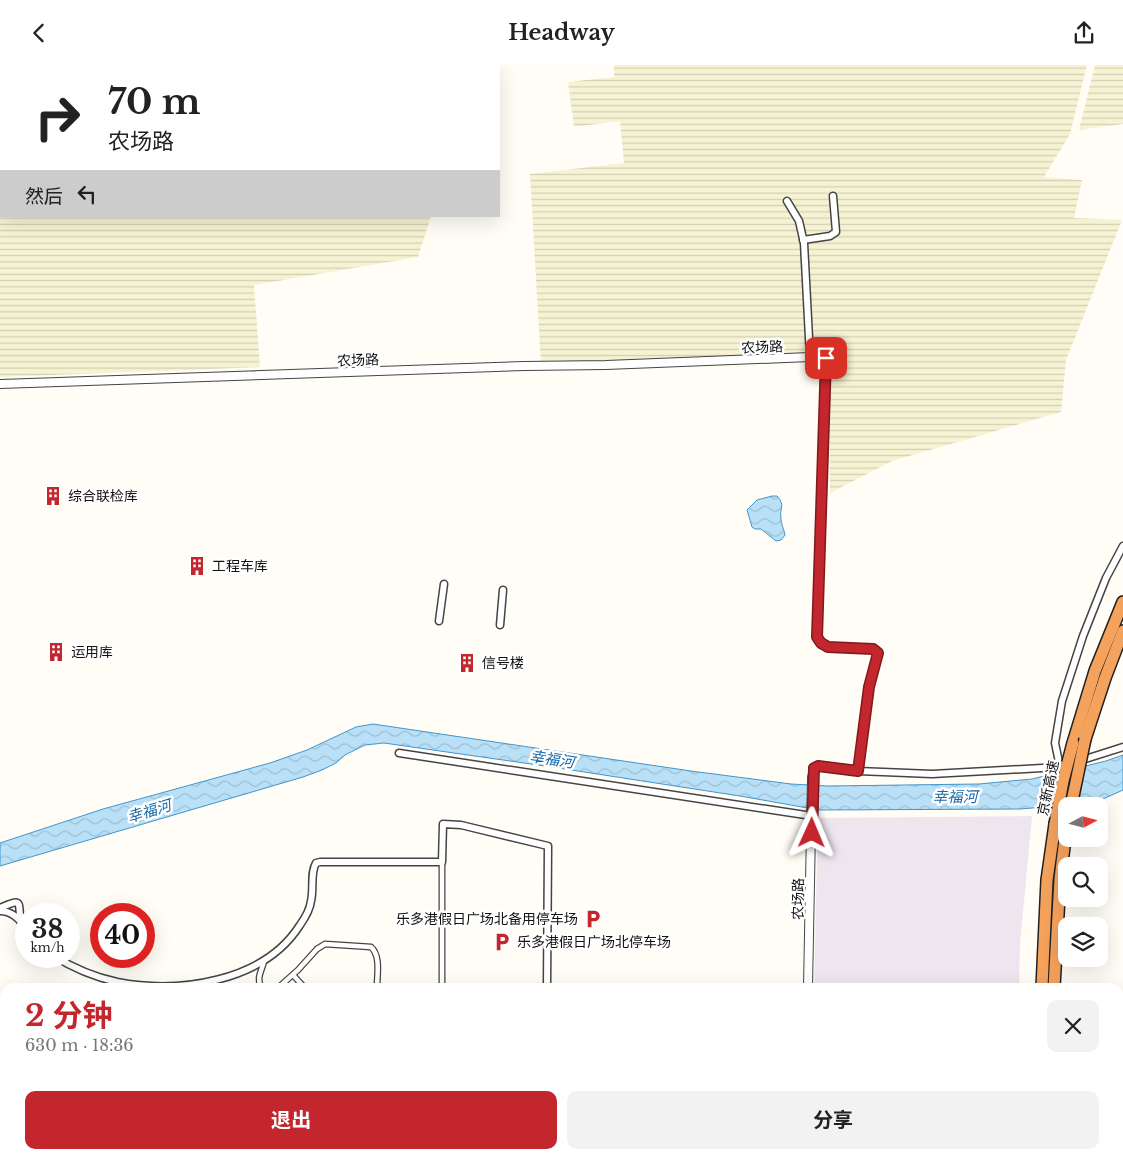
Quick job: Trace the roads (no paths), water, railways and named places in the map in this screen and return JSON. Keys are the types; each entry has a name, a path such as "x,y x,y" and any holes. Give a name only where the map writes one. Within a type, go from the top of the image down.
{"highway":[{"name":"京新高速","path":"1042,983 1047,880 1063,781 1095,671 1123,602"},
{"name":"京新高速","path":"1073,797 1085,739 1123,631"},
{"path":"1054,983 1060,879 1064,847"}],"street":[{"path":"804,240 830,236 836,232 833,196"},
{"path":"787,201 799,221 804,240 810,357 826,358 817,637 821,643 828,647 873,649 878,653 869,687 858,771 932,774 1060,767 1123,747"},
{"name":"农场路","path":"0,384 810,357"},
{"path":"1060,767 1055,743 1062,701 1083,636 1106,577 1123,546"},
{"path":"439,621 444,584"},
{"path":"500,625 503,590"},
{"path":"399,753 812,815"},
{"name":"农场路","path":"808,983 812,778 814,768 818,766 858,771"},
{"path":"442,983 443,824 461,825 548,846 547,983"},
{"path":"198,983 228,976 264,961 282,948 301,924 311,902 316,863 442,862"},
{"path":"0,909 15,902 18,903"},
{"path":"0,909 15,917"},
{"path":"284,983 317,949 325,944 371,947 375,950 377,959 377,983"},
{"path":"259,983 259,974 264,961"},
{"path":"79,968 96,976 127,983"},
{"path":"293,975 300,983"}],"water":[{"path":"777,496 782,505 781,521 785,535 781,540 776,541 761,529 752,527 747,510 757,500"},
{"name":"幸福河","path":"373,724 691,771 791,784 828,786 979,784 1032,779 1123,755 1123,790 1107,797 1058,797 1058,806 1020,809 819,810 552,767 384,743 365,745 345,755 336,763 303,777 0,866 0,843 103,809 270,763 307,750 356,727"}],"place":[{"name":"综合联检库","path":"53,496"},
{"name":"工程车库","path":"197,566"},
{"name":"运用库","path":"56,652"},
{"name":"信号楼","path":"467,663"},
{"name":"乐多港假日广场北备用停车场","path":"593,919"},
{"name":"乐多港假日广场北停车场","path":"502,942"}]}
